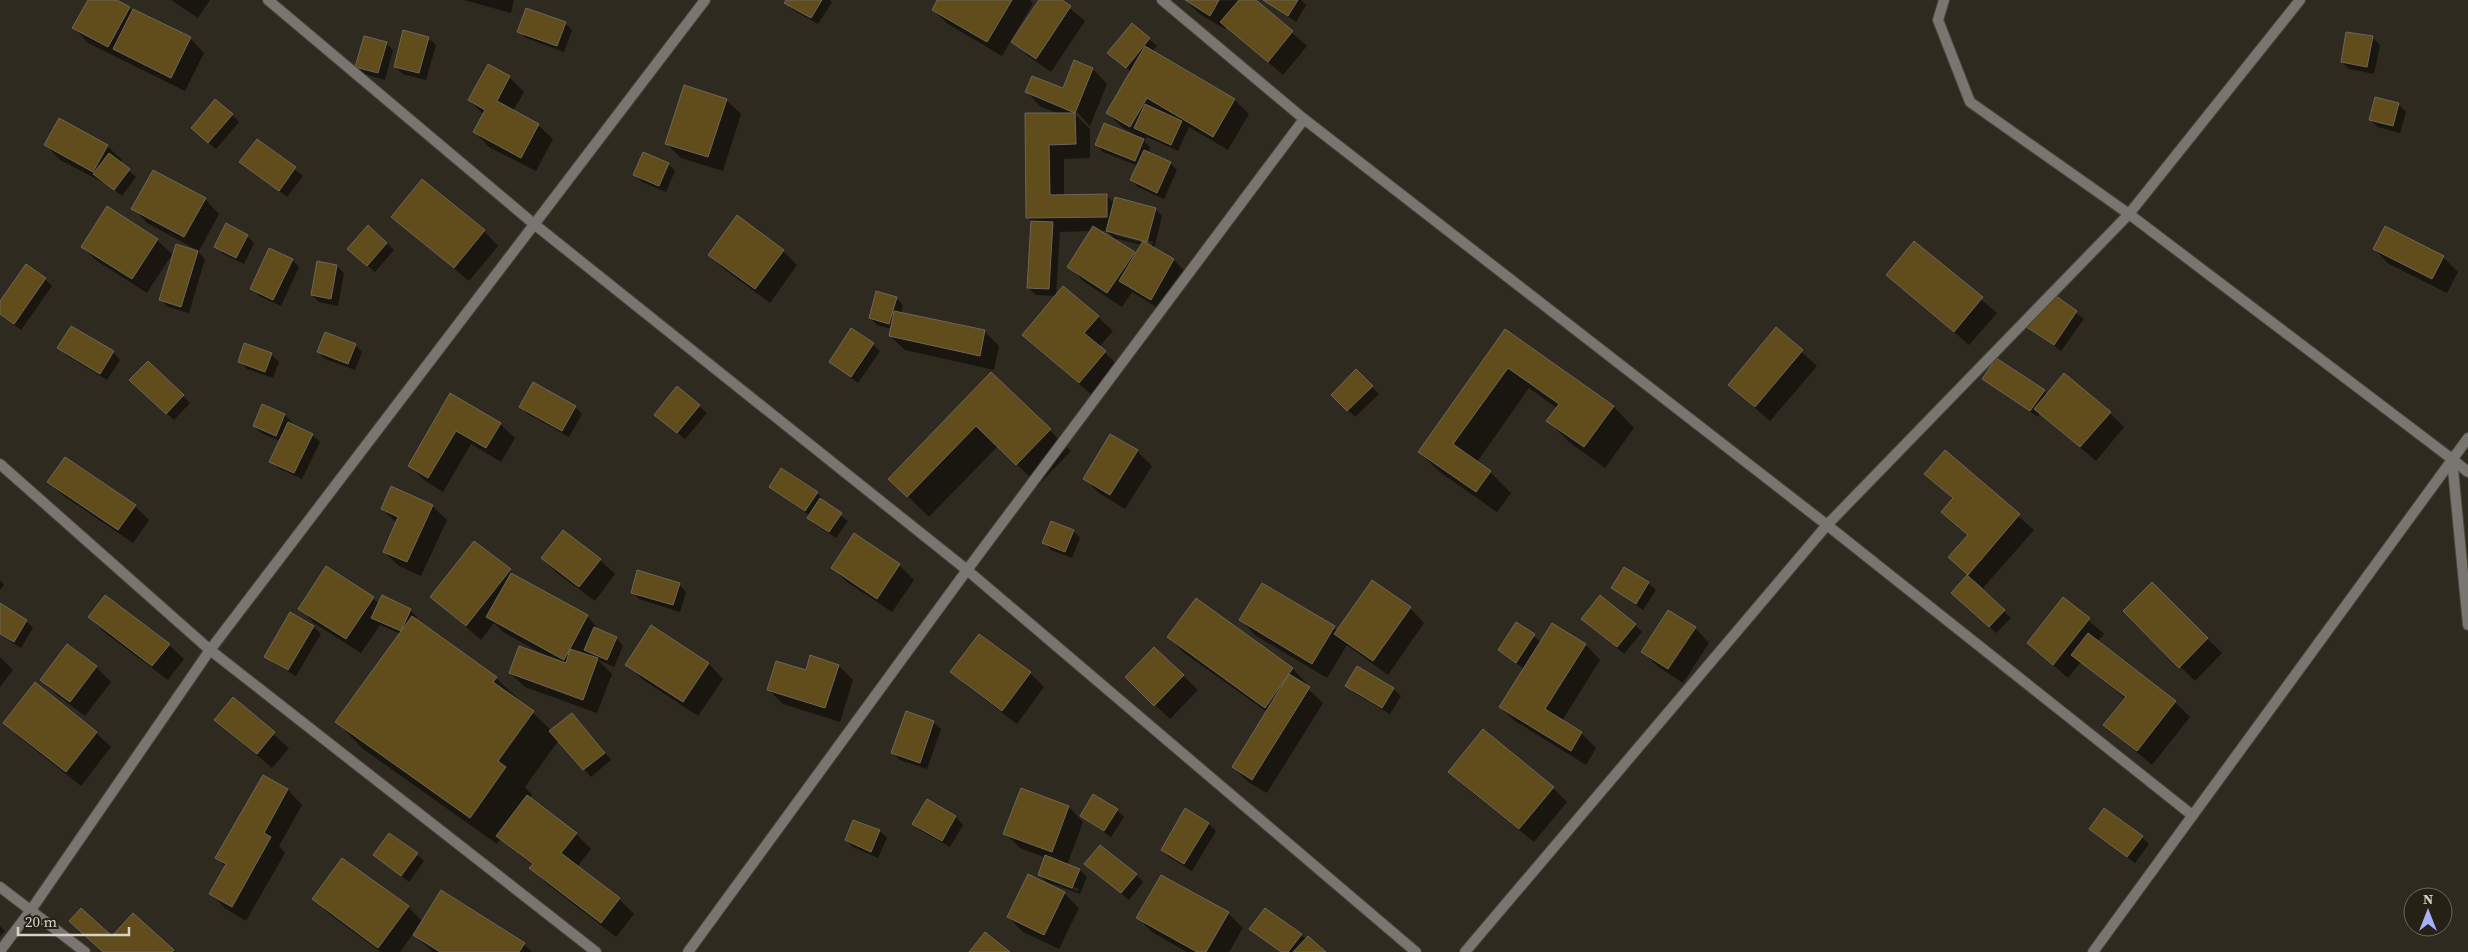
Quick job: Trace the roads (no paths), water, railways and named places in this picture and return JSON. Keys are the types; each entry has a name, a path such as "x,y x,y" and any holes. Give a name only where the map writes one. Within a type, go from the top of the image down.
{"street":[{"path":"268,0 534,224 967,570 1416,952"},
{"path":"0,951 31,910 210,650 704,0"},
{"path":"1162,0 1304,119 1827,525 2192,815"},
{"path":"1944,0 1938,20 1970,102 2129,214 2468,472"},
{"path":"1465,952 1827,525 2129,214 2300,0"},
{"path":"688,952 967,570 1304,119"},
{"path":"2093,952 2468,438"},
{"path":"2452,459 2468,625"},
{"path":"0,464 210,650 596,952"},
{"path":"0,887 85,952"}]}
